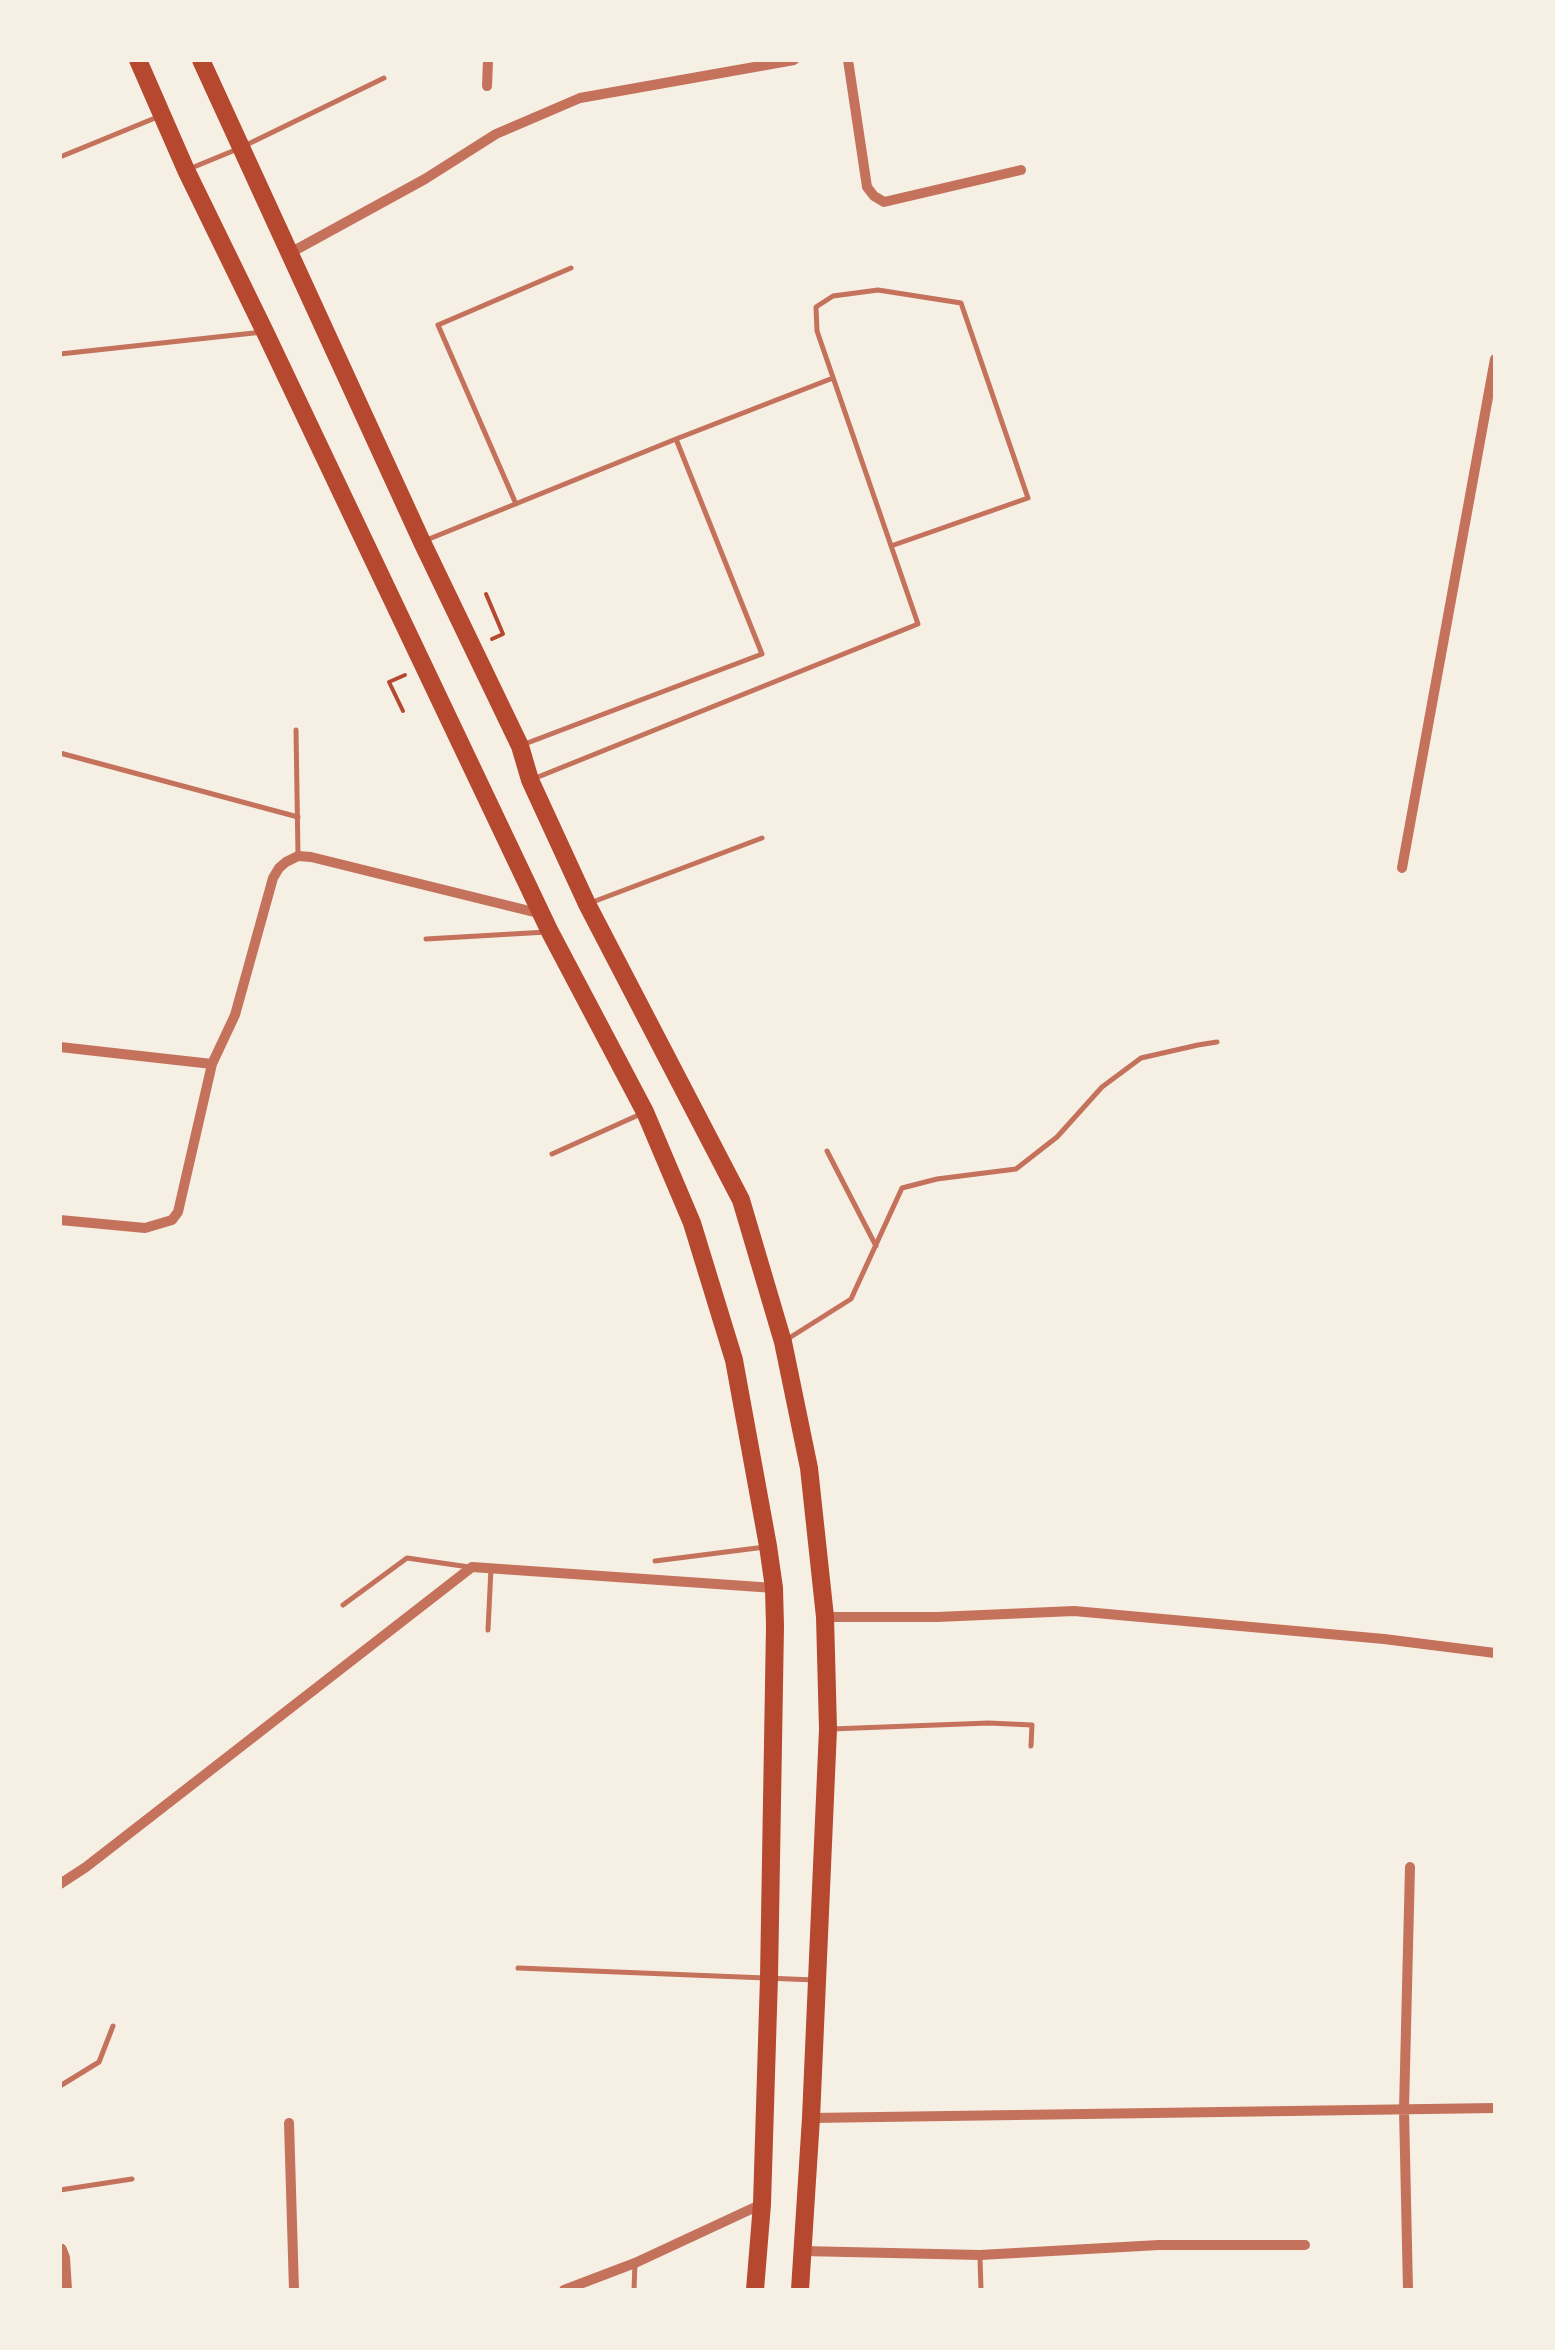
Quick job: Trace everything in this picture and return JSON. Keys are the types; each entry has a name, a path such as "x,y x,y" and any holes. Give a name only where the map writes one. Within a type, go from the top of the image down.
{"main road":[{"path":"138,60 186,170 550,932 645,1112 692,1223 734,1360 774,1588 774,1770 762,2204 755,2290"},
{"path":"201,60 520,746 530,780 587,904 740,1200 783,1342 809,1468 825,1617 828,1729 800,2290"}],"street":[{"path":"487,86 488,60"},
{"path":"290,253 425,180 496,134 580,98 794,60"},
{"path":"848,60 867,187 874,196 884,202 1021,170"},
{"path":"1402,868 1495,359"},
{"path":"60,1220 146,1228 172,1220 178,1212 212,1064 235,1015 279,868 298,856 311,857 542,914"},
{"path":"60,1047 212,1064"},
{"path":"60,1884 472,1568 774,1588"},
{"path":"825,1617 1074,1611 1495,1653"},
{"path":"1408,2290 1404,2110 1410,1867"},
{"path":"811,2118 1495,2108"},
{"path":"289,2123 294,2290"},
{"path":"564,2290 636,2263 762,2204"},
{"path":"802,2251 980,2255 1159,2245 1306,2245"},
{"path":"60,2250 65,2290"}],"lane":[{"path":"186,170 384,78"},
{"path":"60,158 163,114"},
{"path":"516,504 438,325 571,268"},
{"path":"530,780 918,624 891,546 833,378 817,331 816,307 832,296 878,290 961,303 1028,498 891,546"},
{"path":"60,354 266,332"},
{"path":"422,542 833,378"},
{"path":"520,746 762,654 676,440"},
{"path":"296,730 298,856"},
{"path":"60,753 298,817"},
{"path":"587,904 762,838"},
{"path":"426,940 550,932"},
{"path":"783,1342 851,1300 902,1188 1016,1168 1056,1137 1102,1088 1141,1058 1217,1042"},
{"path":"552,1154 645,1112"},
{"path":"827,1152 876,1246"},
{"path":"655,1561 768,1546"},
{"path":"343,1605 408,1558 472,1568"},
{"path":"488,1630 491,1568"},
{"path":"828,1729 1032,1725 1030,1746"},
{"path":"518,1968 818,1980"},
{"path":"60,2086 99,2062 113,2026"},
{"path":"60,2190 132,2178"},
{"path":"980,2255 981,2290"},
{"path":"634,2290 636,2263"}],"path":[{"path":"486,594 504,634 487,641"},
{"path":"402,712 389,682 405,675"}]}
